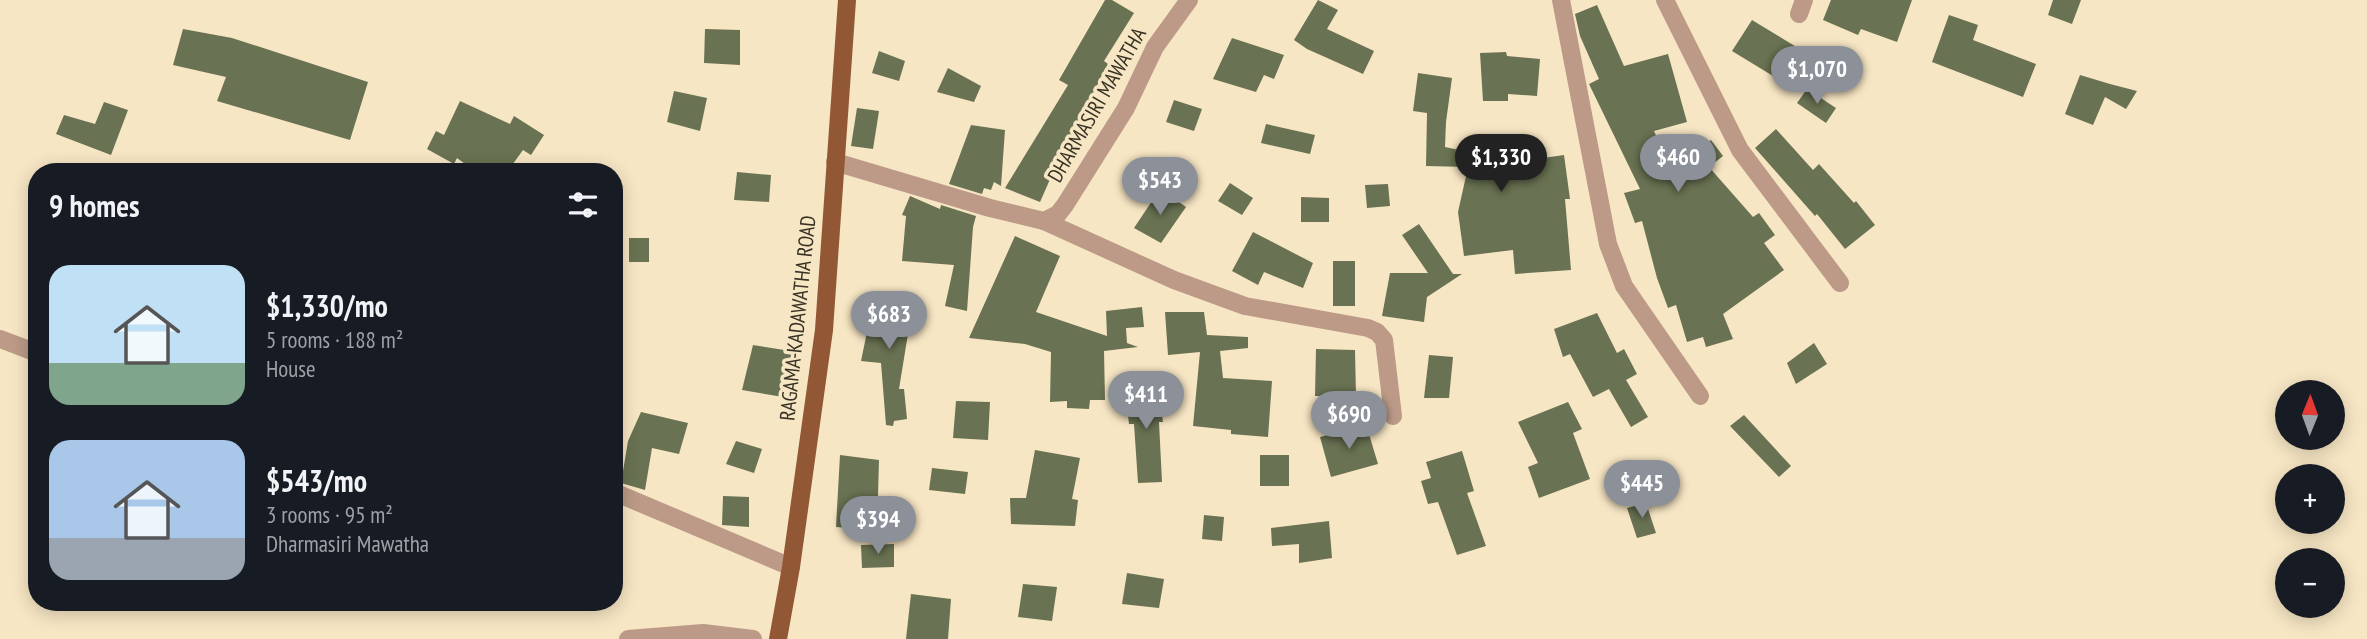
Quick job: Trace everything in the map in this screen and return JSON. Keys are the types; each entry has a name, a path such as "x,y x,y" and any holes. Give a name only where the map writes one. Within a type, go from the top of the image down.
{"main road":[{"name":"RAGAMA-KADAWATHA ROAD","path":"778,639 791,567 824,330 847,0"}],"street":[{"name":"DHARMASIRI MAWATHA","path":"1044,221 1058,214 1065,205 1126,108 1155,47 1189,0"},
{"path":"1560,0 1608,244 1624,286 1700,396"},
{"path":"1665,0 1740,150 1840,283"},
{"path":"835,162 990,208 1044,221 1174,280 1245,306 1368,328 1377,332 1384,340 1393,416"},
{"path":"0,339 28,350"},
{"path":"623,496 791,567"},
{"path":"628,639 704,633 753,639"}],"building":[{"path":"1105,0 1112,0 1134,13 1104,61 1108,64 1040,202 1005,188 1068,85 1059,80"},
{"path":"1318,0 1338,10 1327,29 1374,51 1363,74 1307,49 1294,40"},
{"path":"1831,0 1912,0 1897,42 1861,29 1858,35 1823,20"},
{"path":"2053,0 2081,0 2072,24 2048,15"},
{"path":"1597,5 1624,66 1668,54 1687,122 1654,131 1672,170 1711,140 1723,156 1709,167 1753,217 1759,213 1775,235 1764,243 1784,270 1723,314 1733,339 1706,347 1703,337 1687,342 1676,305 1668,308 1642,221 1635,223 1624,193 1640,189 1589,84 1599,79 1580,36 1575,14"},
{"path":"1949,15 1978,25 1973,40 2036,64 2023,97 1932,62"},
{"path":"1752,20 1803,51 1783,82 1732,51"},
{"path":"183,29 232,38 368,82 350,140 217,101 226,77 173,65"},
{"path":"705,29 740,30 740,65 704,63"},
{"path":"1232,38 1284,55 1274,79 1264,75 1256,92 1213,79"},
{"path":"879,51 905,61 899,81 872,73"},
{"path":"1506,52 1507,56 1540,59 1537,96 1508,94 1508,101 1483,101 1480,53"},
{"path":"948,68 981,86 974,102 937,92"},
{"path":"1418,73 1452,78 1445,147 1516,162 1564,155 1570,199 1565,199 1571,270 1515,274 1513,250 1464,256 1458,212 1468,167 1426,166 1427,113 1413,111"},
{"path":"2080,75 2137,91 2126,109 2105,97 2093,125 2065,114"},
{"path":"1807,89 1836,108 1826,123 1797,103"},
{"path":"674,91 707,98 700,131 667,122"},
{"path":"1174,100 1202,109 1194,131 1166,122"},
{"path":"460,101 510,124 514,116 544,135 531,155 523,150 514,163 464,163 457,158 452,163 427,149 436,131 444,135"},
{"path":"104,102 128,110 111,155 56,134 64,115 95,124"},
{"path":"857,108 879,111 873,149 851,146"},
{"path":"1266,124 1315,135 1310,154 1261,143"},
{"path":"971,125 1005,130 1001,186 994,182 991,190 984,188 982,194 949,184"},
{"path":"1776,129 1813,170 1819,164 1854,203 1856,201 1875,225 1845,249 1817,214 1815,216 1755,148"},
{"path":"737,172 771,175 769,202 734,200"},
{"path":"1230,183 1253,198 1242,215 1218,201"},
{"path":"1388,184 1390,206 1367,208 1365,185"},
{"path":"1160,189 1186,207 1161,243 1134,228"},
{"path":"910,196 940,209 941,205 976,216 967,311 945,306 954,265 902,261 906,216 902,215"},
{"path":"1301,197 1329,198 1329,222 1301,222"},
{"path":"1419,224 1453,274 1462,274 1427,297 1424,322 1382,316 1390,273 1428,273 1402,235"},
{"path":"1253,232 1313,263 1303,288 1264,272 1258,285 1232,271"},
{"path":"1015,236 1060,256 1036,312 1107,336 1106,311 1142,307 1144,327 1126,328 1127,343 1138,347 1104,351 1105,400 1090,400 1089,409 1067,408 1067,401 1050,402 1051,352 1025,344 969,338"},
{"path":"629,238 649,238 649,262 629,262"},
{"path":"1333,261 1355,261 1355,306 1333,306"},
{"path":"874,298 913,303 899,389 904,389 907,419 894,421 893,426 886,425 881,363 861,361"},
{"path":"1165,312 1204,312 1207,335 1248,337 1248,348 1220,351 1223,378 1272,381 1268,437 1231,434 1231,430 1193,426 1200,352 1168,355"},
{"path":"1597,313 1617,353 1624,349 1637,374 1626,380 1648,417 1631,427 1609,389 1593,397 1570,354 1563,357 1554,329"},
{"path":"1814,343 1827,364 1796,384 1787,363"},
{"path":"753,345 797,352 789,398 742,390"},
{"path":"1316,349 1355,350 1356,397 1315,396"},
{"path":"1429,355 1453,357 1449,398 1424,398"},
{"path":"1158,386 1163,422 1159,422 1162,482 1138,483 1134,424 1129,424 1125,390"},
{"path":"956,401 990,402 988,440 953,438"},
{"path":"1568,402 1582,429 1573,433 1590,479 1539,498 1528,467 1538,463 1518,422"},
{"path":"641,412 688,423 679,454 652,448 645,490 623,484 628,441"},
{"path":"1744,415 1791,466 1779,477 1730,426"},
{"path":"1366,424 1378,464 1331,477 1320,437"},
{"path":"736,441 762,449 754,473 726,464"},
{"path":"1035,450 1080,458 1072,499 1078,500 1075,526 1011,524 1010,498 1026,498"},
{"path":"1462,451 1474,491 1467,493 1486,546 1457,555 1438,502 1428,504 1421,481 1431,478 1426,462"},
{"path":"840,455 879,460 877,530 836,527"},
{"path":"1260,455 1289,455 1289,486 1260,486"},
{"path":"932,468 968,472 965,494 929,490"},
{"path":"723,496 749,497 749,527 722,525"},
{"path":"1646,503 1656,533 1637,538 1627,508"},
{"path":"1204,515 1224,517 1222,541 1202,539"},
{"path":"1329,521 1332,558 1299,563 1299,544 1272,546 1271,528"},
{"path":"894,544 894,567 862,568 861,545"},
{"path":"1127,573 1164,579 1159,608 1122,604"},
{"path":"1023,584 1057,587 1052,621 1018,617"},
{"path":"911,594 951,599 948,639 906,639"}]}
